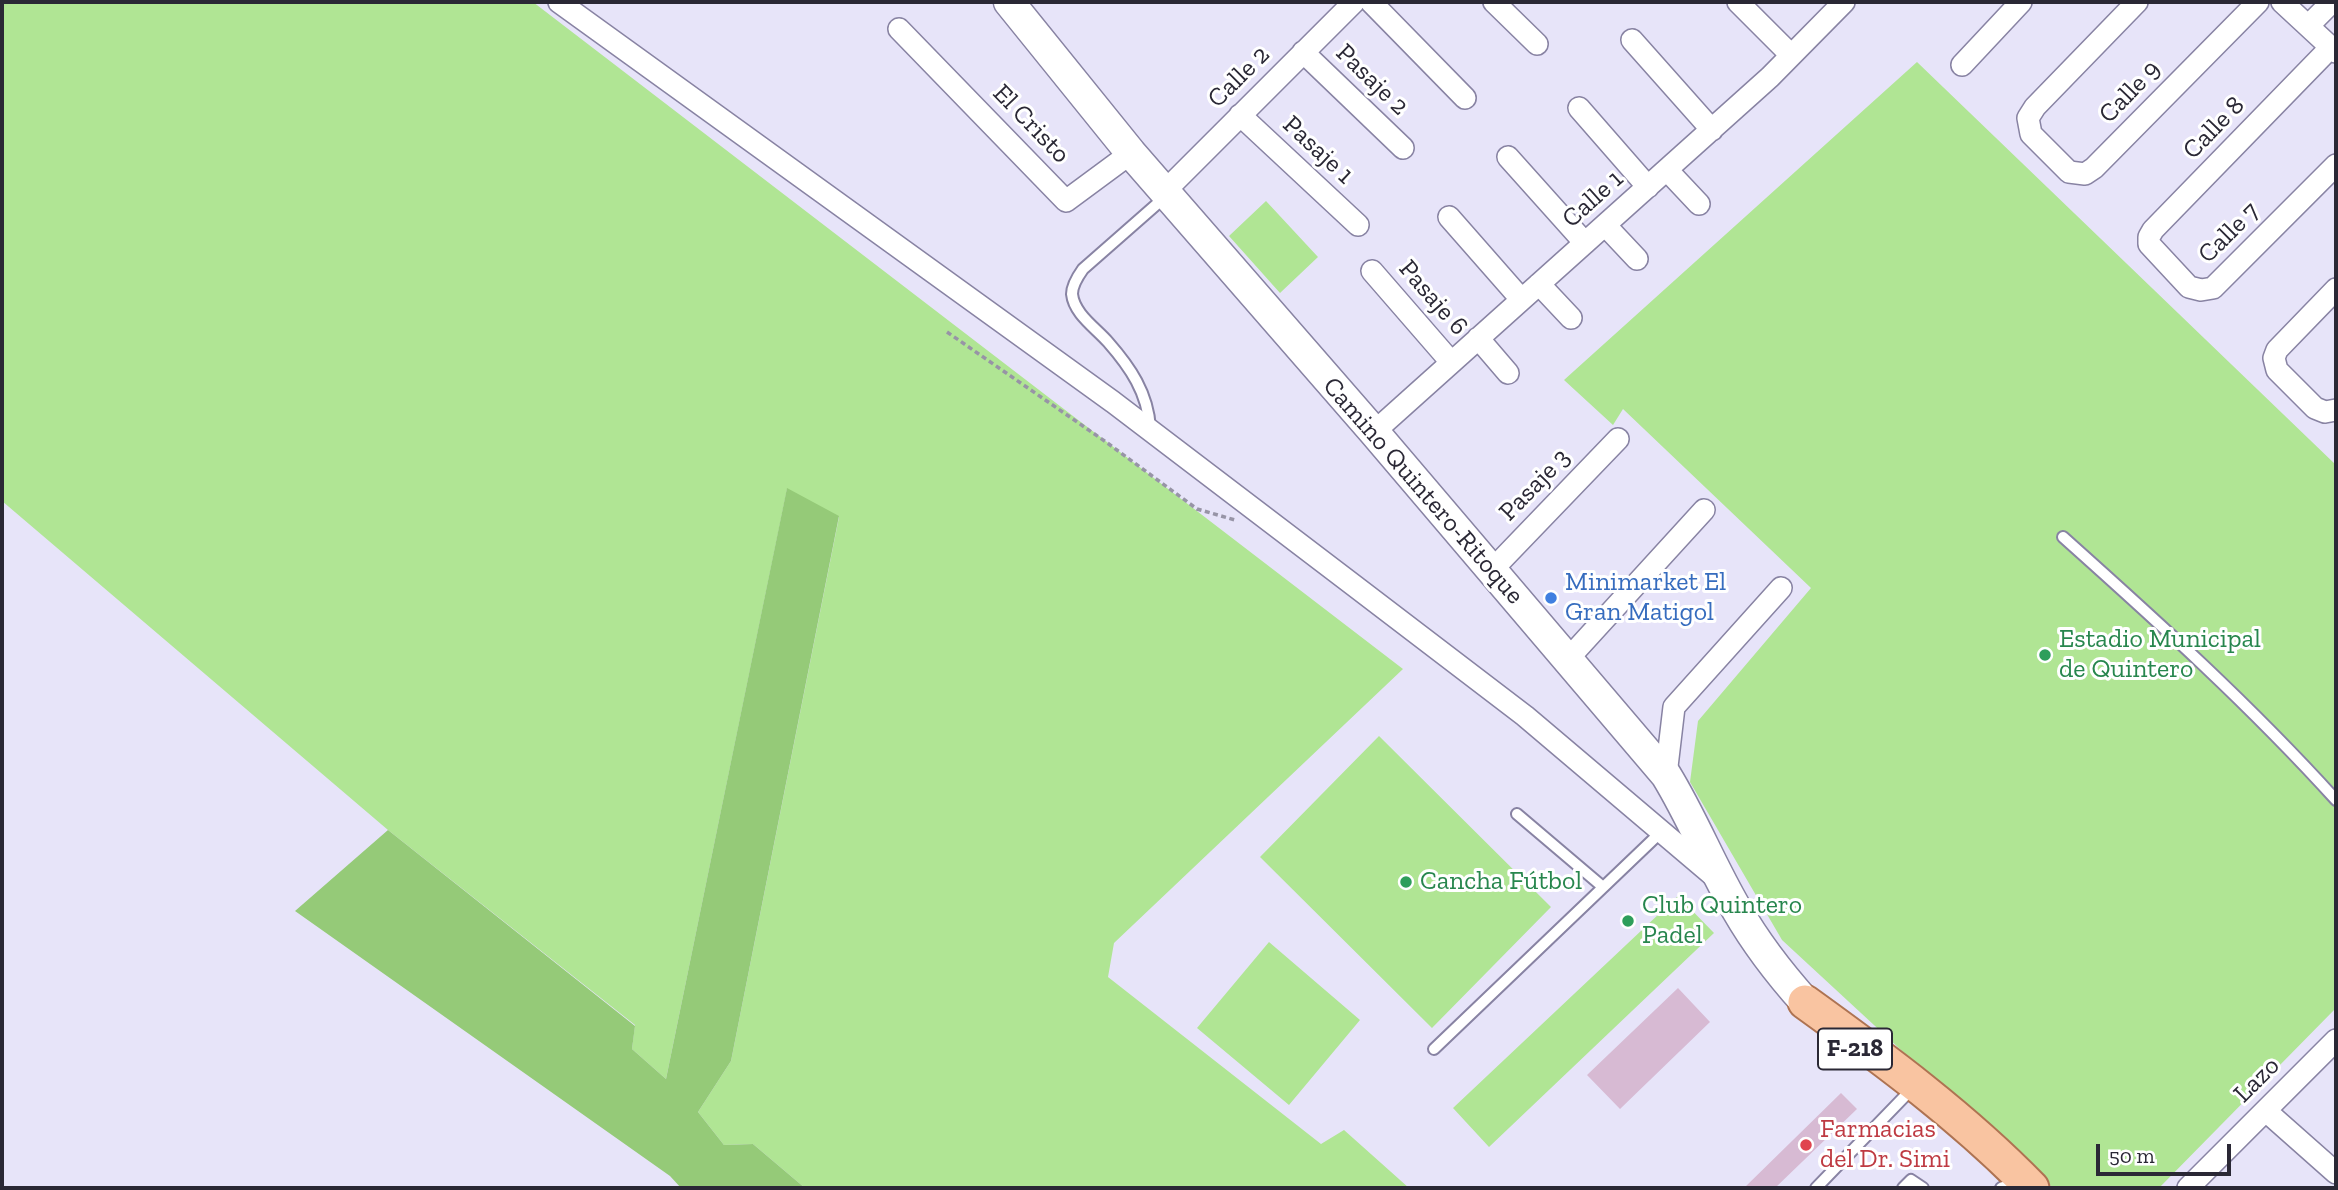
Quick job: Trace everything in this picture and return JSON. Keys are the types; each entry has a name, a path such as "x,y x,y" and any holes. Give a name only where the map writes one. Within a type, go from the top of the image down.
{"main road":[{"name":"Camino Quintero-Ritoque","path":"1009,2 1131,153 1374,432 1666,775 1695,824 1723,884 1752,935 1805,1002 1905,1096 2014,1188"},
{"name":"Camino Quintero-Ritoque","path":"1805,1002 1916,1086 1970,1131 2014,1188"}],"street":[{"path":"559,2 1150,430 1525,716 1723,884"},
{"name":"Calle 2","path":"1166,193 1354,2"},
{"path":"1371,2 1465,98"},
{"path":"1494,2 1537,44"},
{"path":"1738,2 1791,55"},
{"name":"Calle 1","path":"1374,432 1712,130 1844,2"},
{"path":"1962,65 2021,2"},
{"name":"Calle 9","path":"2137,2 2031,112 2028,125 2035,138 2069,172 2080,174 2090,171 2258,2"},
{"path":"2282,2 2334,49"},
{"path":"2308,26 2333,2"},
{"name":"El Cristo","path":"899,29 1066,201 1131,153"},
{"path":"1632,40 1712,130"},
{"name":"Calle 8","path":"2154,251 2149,244 2151,233 2334,49"},
{"name":"Pasaje 2","path":"1303,52 1403,148"},
{"path":"1579,108 1648,187"},
{"name":"Pasaje 1","path":"1241,115 1358,225"},
{"path":"1508,157 1585,243"},
{"name":"Calle 7","path":"2154,251 2189,287 2201,290 2213,288 2336,165"},
{"path":"1667,170 1699,204"},
{"path":"1450,217 1521,299"},
{"path":"1605,225 1637,259"},
{"name":"Pasaje 6","path":"1372,271 1451,362"},
{"path":"1539,284 1571,318"},
{"path":"2336,289 2277,350 2274,358 2277,370 2315,408 2325,412 2336,410"},
{"path":"1478,338 1508,373"},
{"name":"Pasaje 3","path":"1492,570 1618,439"},
{"path":"1568,659 1704,510"},
{"path":"1666,775 1674,707 1781,588"},
{"name":"Lazo","path":"2188,1188 2336,1040"},
{"path":"2266,1111 2336,1173"}],"lane":[{"path":"1150,430 1146,402 1135,377 1106,339 1089,323 1072,295 1083,269 1166,193"},
{"path":"2063,537 2212,672 2296,755 2336,800"},
{"path":"1517,814 1603,887"},
{"path":"1434,1049 1661,832"},
{"path":"1816,1188 1905,1096"},
{"path":"1903,1188 1911,1180 1923,1188"}],"path":[{"path":"947,332 1107,442 1197,509 1240,522"}],"green space":[{"path":"2,2 533,2 1403,669 1114,943 1108,977 1321,1144 1344,1130 1409,1188 805,1188 753,1144 724,1145 698,1112 731,1061 839,517 787,489 666,1079 632,1049 635,1025 388,830 2,501"},
{"name":"Estadio Municipal de Quintero","path":"1917,62 2336,465 2336,1008 2159,1188 2057,1188 2046,1184 1782,940 1690,782 1698,721 1811,588 1623,409 1613,425 1564,380"},
{"path":"1266,201 1318,257 1280,293 1229,236"},
{"path":"787,488 839,516 731,1061 698,1112 724,1145 753,1144 805,1188 681,1188 670,1176 295,911 388,830 635,1026 632,1049 666,1079"},
{"name":"Cancha Fútbol","path":"1379,736 1551,907 1432,1028 1260,857"},
{"path":"1678,896 1714,933 1489,1147 1453,1108"},
{"path":"1269,942 1360,1020 1289,1105 1197,1028"}],"building":[{"path":"1678,988 1710,1022 1620,1109 1587,1075"},
{"path":"1841,1093 1857,1109 1775,1188 1744,1188"}],"place":[{"name":"Minimarket El Gran Matigol","path":"1551,598"},
{"name":"Estadio Municipal de Quintero","path":"2045,655"},
{"name":"Cancha Fútbol","path":"1406,882"},
{"name":"Club Quintero Padel","path":"1628,921"},
{"name":"Farmacias del Dr. Simi","path":"1806,1145"}]}
